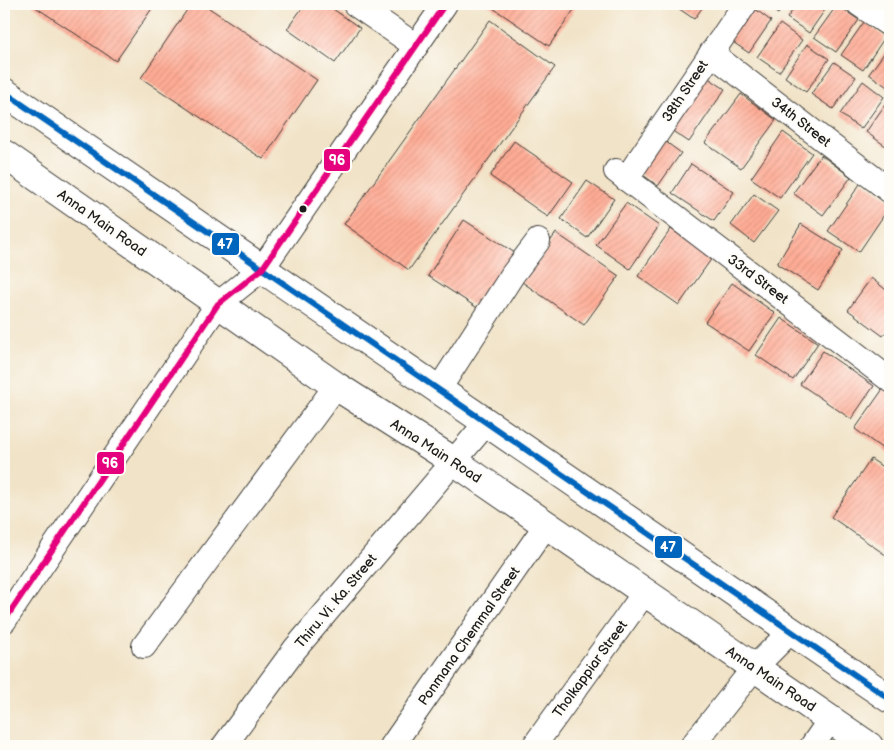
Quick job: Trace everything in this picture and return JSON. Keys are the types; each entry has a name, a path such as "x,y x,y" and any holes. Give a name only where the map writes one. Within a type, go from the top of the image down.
{"main road":[{"path":"4,92 890,698"},
{"name":"Anna Main Road","path":"4,154 336,386 455,462 869,746"}],"street":[{"path":"355,4 416,46"},
{"path":"4,621 218,304 262,269 445,4"},
{"name":"38th Street","path":"621,175 745,4"},
{"path":"859,4 890,25"},
{"name":"34th Street","path":"711,53 890,191"},
{"name":"33rd Street","path":"621,175 890,380"},
{"path":"439,389 513,274 538,241"},
{"path":"144,646 336,386"},
{"name":"Thiru. Vi. Ka. Street","path":"224,746 295,649 487,422"},
{"name":"Ponmana Chemmal Street","path":"392,746 546,525"},
{"name":"Tholkappiar Street","path":"534,746 645,592"},
{"path":"692,746 754,668 791,630"},
{"path":"812,746 830,720"}],"building":[{"path":"31,4 155,4 116,61"},
{"path":"191,4 203,4 317,80 263,159 141,78"},
{"path":"305,4 326,4 360,28 335,63 287,29"},
{"path":"487,4 578,4 549,46"},
{"path":"672,4 705,4 694,19"},
{"path":"764,4 785,4 778,14"},
{"path":"797,4 829,4 809,33 787,18"},
{"path":"882,4 890,4 890,19 878,10"},
{"path":"750,5 771,21 749,53 727,38"},
{"path":"837,5 859,20 836,52 814,37"},
{"path":"490,20 555,67 409,270 344,224"},
{"path":"864,22 885,37 863,70 841,55"},
{"path":"780,24 802,40 779,72 757,57"},
{"path":"807,44 829,59 806,92 785,77"},
{"path":"890,45 890,89 869,74"},
{"path":"834,62 856,77 833,109 811,94"},
{"path":"701,73 725,89 689,142 665,126"},
{"path":"863,81 884,97 861,129 840,114"},
{"path":"741,94 776,120 741,168 705,143"},
{"path":"889,99 890,143 887,147 866,132"},
{"path":"783,132 812,153 780,198 751,178"},
{"path":"662,139 681,153 658,186 639,172"},
{"path":"514,141 573,182 548,217 490,176"},
{"path":"821,155 851,177 823,215 793,193"},
{"path":"691,164 734,192 714,221 672,193"},
{"path":"587,181 614,199 587,238 561,219"},
{"path":"862,181 890,200 890,206 859,252 828,231"},
{"path":"754,194 778,211 754,243 731,225"},
{"path":"626,203 659,226 630,269 596,245"},
{"path":"464,220 515,253 479,309 428,276"},
{"path":"801,224 843,250 818,290 777,264"},
{"path":"671,229 712,258 679,305 638,276"},
{"path":"556,233 619,276 584,325 522,282"},
{"path":"871,278 890,293 890,327 883,336 848,310"},
{"path":"732,283 775,313 749,351 705,322"},
{"path":"781,318 818,343 793,380 756,355"},
{"path":"823,351 874,386 851,419 800,384"},
{"path":"885,386 890,390 890,454 855,429"},
{"path":"871,459 890,472 890,558 831,517"}],"transit line":[{"name":"96","path":"4,621 218,304 262,269 445,4"},
{"name":"47","path":"4,92 890,699"}]}
